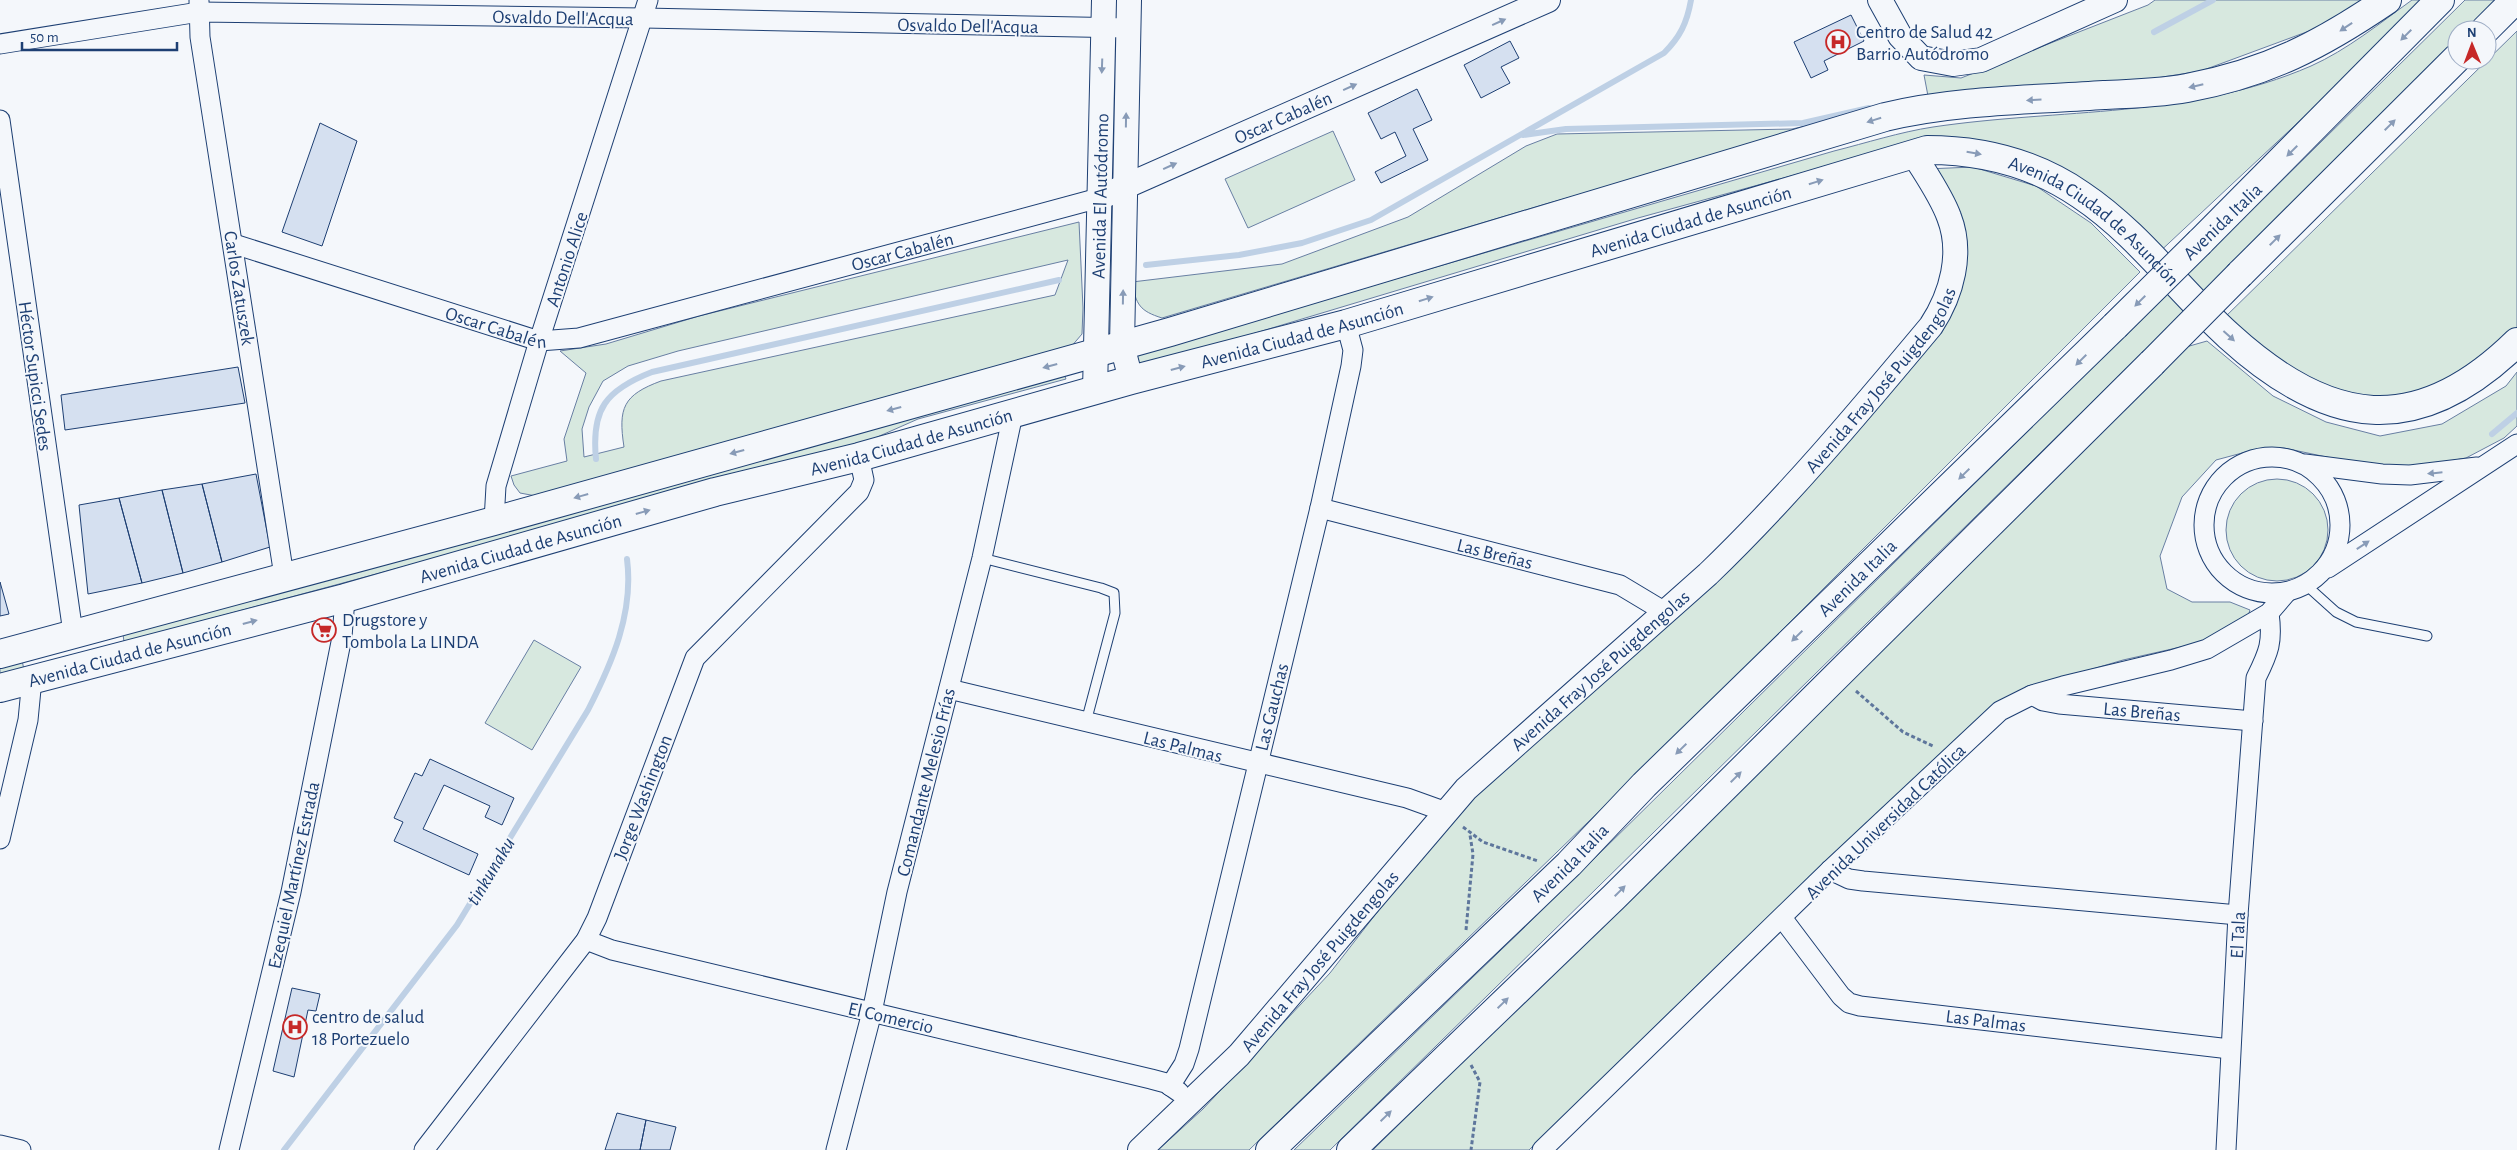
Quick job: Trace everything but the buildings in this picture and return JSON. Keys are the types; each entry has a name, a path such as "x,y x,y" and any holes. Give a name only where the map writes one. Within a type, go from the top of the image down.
{"main road":[{"name":"Avenida Ciudad de Asunción","path":"0,654 494,521 1110,349 1892,115 1963,104 2185,88 2247,73 2290,58 2338,33 2387,0"},
{"name":"Avenida Italia","path":"1270,1150 1569,864 1644,785 2115,326 2440,0"},
{"path":"2495,20 2515,0"},
{"path":"1351,1150 1614,897 1838,676 2447,68"},
{"name":"Avenida Ciudad de Asunción","path":"0,688 345,598 715,492 859,457 1131,380 1346,324 1913,153 1958,150 1999,157 2038,172 2081,195 2108,216 2230,337 2284,379 2318,399 2364,409 2391,410 2418,406 2466,384 2494,364 2517,342"}],"street":[{"name":"Avenida El Autódromo","path":"1104,0 1099,198 1110,349 1131,380"},
{"name":"Avenida El Autódromo","path":"1095,391 1110,349 1125,186 1129,0"},
{"name":"Oscar Cabalén","path":"234,244 539,341 579,338 1099,198 1548,0"},
{"path":"1880,0 1900,36 1921,58 1953,64 1981,60 2115,0"},
{"name":"Osvaldo Dell'Acqua","path":"0,44 199,6 646,9 1128,28"},
{"name":"Carlos Zatuszek","path":"199,6 200,37 234,244 284,576"},
{"name":"Antonio Alice","path":"494,521 496,486 539,341 646,9"},
{"name":"Héctor Supicci Sedes","path":"0,120 73,633"},
{"name":"Avenida Fray José Puigdengolas","path":"1140,1150 1239,1055 1466,789 1740,543 1832,444 1932,326 1942,309 1955,266 1955,242 1949,216 1913,153"},
{"name":"Las Gauchas","path":"1170,1086 1184,1064 1189,1049 1320,508 1351,366 1353,350 1346,324"},
{"name":"Comandante Melesio Frías","path":"836,1150 872,1012 898,892 982,558 1013,414"},
{"name":"Avenida Universidad Católica","path":"2483,466 2435,473 2401,474 2303,463 2284,457 2263,457 2244,462 2227,473 2214,488 2205,507 2203,527 2206,540 2216,565 2230,579 2248,589 2267,593 2287,592 2306,585 2322,572 2517,444"},
{"name":"Jorge Washington","path":"424,1150 586,940 597,918 696,658 859,492 864,480 859,457"},
{"name":"Avenida Universidad Católica","path":"2303,463 2318,473 2330,487 2338,503 2341,521 2340,539 2334,556 2322,572"},
{"name":"Las Breñas","path":"1320,508 1620,585 1665,612"},
{"name":"Avenida Universidad Católica","path":"1542,1150 1783,919 1830,870 2000,711 2032,695 2207,649 2268,613 2287,592"},
{"name":"Ezequiel Martínez Estrada","path":"229,1150 291,892 342,637 345,598"},
{"name":"El Tala","path":"2226,1150 2238,915 2256,678 2269,653 2272,635 2268,613"},
{"path":"0,839 28,720 32,679"},
{"name":"Las Palmas","path":"949,689 1407,798 1446,812"},
{"name":"Las Breñas","path":"2032,695 2043,701 2059,704 2253,721"},
{"path":"1830,870 1849,878 1863,881 2238,915"},
{"name":"Las Palmas","path":"1783,919 1841,996 1849,1002 1860,1006 2230,1049"},
{"name":"El Comercio","path":"586,940 612,950 1152,1079 1170,1086 1192,1101"},
{"path":"0,1145 21,1150"}],"lane":[{"path":"982,558 1101,588 1114,593 1115,613 1086,722"},
{"path":"2306,585 2336,612 2356,622 2427,636"}],"path":[{"path":"1838,676 1903,732 1917,740 1955,753"},
{"path":"1446,812 1470,834 1483,842 1538,861 1569,864"},
{"path":"1461,967 1473,854 1470,834"},
{"path":"1459,1045 1480,1082 1471,1150"}],"shaded area":[{"path":"2155,0 2362,0 2320,27 2201,71 2086,89 1898,108 1549,203 1162,318 1144,310 1137,302 1135,296 1132,282 1282,264 1408,217 1526,146 1557,134 1792,129 1877,110 1928,96 1924,75 1961,78 2148,5"},
{"path":"2412,0 2423,0 2382,44 2154,257 2041,170 1860,157 1638,218 1139,368 1134,355 1834,151 1896,135 1933,127 1981,121 2172,104 2265,83 2324,60 2363,36"},
{"path":"2465,0 2503,0 2482,20 2447,20 2447,54 1330,1150 1294,1150 1529,923"},
{"path":"2517,31 2517,327 2492,357 2390,406 2330,398 2221,321 2477,70 2497,70 2497,51"},
{"path":"1109,41 1117,41 1115,145 1106,145"},
{"path":"1333,131 1355,180 1248,228 1225,179"},
{"path":"1973,167 2036,186 2091,223 2140,272 1648,764 1249,1150 1158,1150 1203,1109 1330,973 1444,826 1531,744 1738,562 1897,384 1965,265 1926,169"},
{"path":"1079,222 1083,308 1082,334 1070,348 536,496 520,493 514,485 511,476 567,461 564,439 586,373 560,351 606,344 699,316","holes":["1068,260 1055,295 661,381 638,392 626,405 622,422 624,447 584,457 582,429 589,407 603,381 628,366 678,351"]},
{"path":"2207,341 2273,396 2326,422 2380,436 2442,424 2506,386 2517,372 2517,426 2504,438 2466,458 2411,468 2350,462 2284,448 2257,449 2216,460 2182,497 2160,556 2167,589 2192,602 2230,602 2250,610 2247,619 2203,642 2123,660 2018,691 1984,714 1727,956 1529,1150 1373,1150 2186,347"},
{"path":"1064,374 1066,379 918,419 866,442 124,642 123,634"},
{"path":"2277,479 2297,482 2306,487 2320,501 2325,510 2328,530 2325,550 2320,559 2306,573 2297,578 2277,581 2257,578 2248,573 2234,559 2229,550 2226,530 2229,510 2234,501 2248,487 2257,482"},
{"path":"534,640 581,667 532,750 485,723"},
{"path":"22,660 24,670 0,677 0,666"}],"waterway":[{"path":"1146,265 1239,255 1302,243 1371,220 1664,53 1682,29 1691,0"},
{"path":"2154,32 2213,0"},
{"path":"1523,135 1566,129 1803,123 1869,108"},
{"path":"596,459 596,427 599,414 605,404 623,386 652,372 1059,280"},
{"path":"2492,434 2517,413"},
{"name":"tinkunaku","path":"284,1150 457,925 588,710 613,656 624,618 627,599 627,559"}],"place":[{"name":"Centro de Salud 42 Barrio Autódromo","path":"1838,42"},
{"name":"Drugstore y Tombola La LINDA","path":"324,630"},
{"name":"centro de salud 18 Portezuelo","path":"295,1027"}]}
